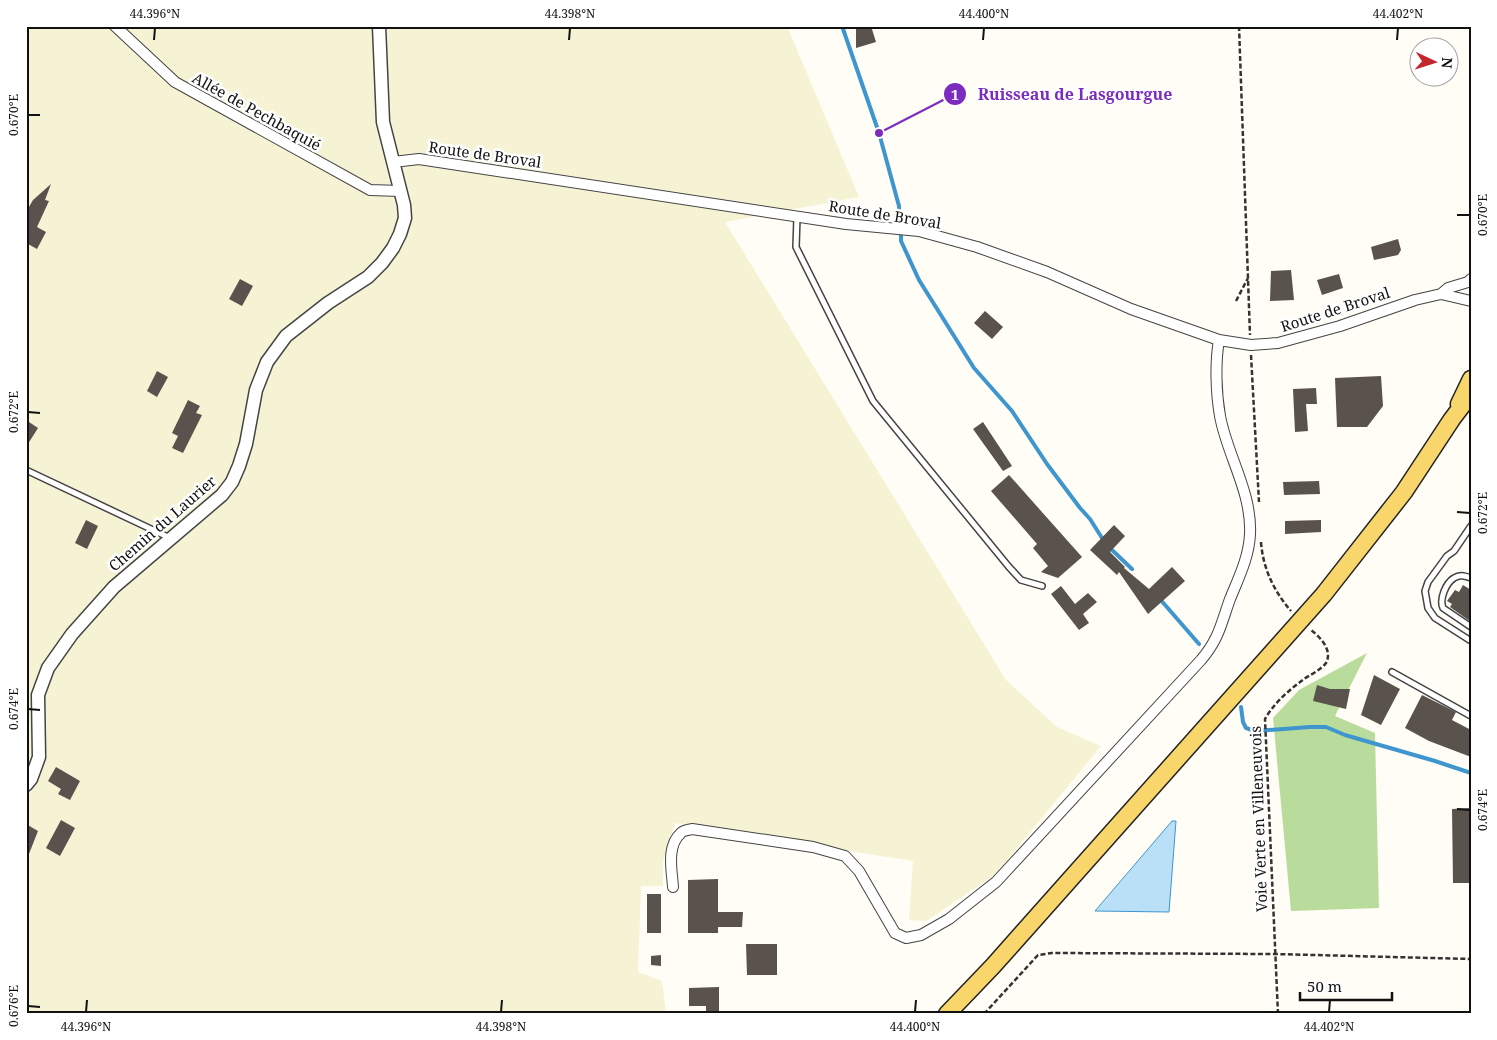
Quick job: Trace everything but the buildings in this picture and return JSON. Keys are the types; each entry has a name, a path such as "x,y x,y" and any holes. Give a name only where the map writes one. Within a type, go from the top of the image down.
{"main road":[{"path":"1452,419 1471,379"},
{"path":"947,1014 1032,923 1324,594 1404,492 1452,419 1471,394"}],"street":[{"name":"Allée de Pechbaquié","path":"115,26 175,82 370,190 400,191"},
{"name":"Chemin du Laurier","path":"26,785 31,778 38,757 38,695 48,668 72,634 114,587 222,495 232,482 246,444 256,390 267,362 286,336 328,303 368,277 393,248 405,218 383,122 380,26"},
{"name":"Route de Broval","path":"393,162 419,159 846,224 919,231 977,247 1047,272 1131,309 1219,340 1251,345 1278,343 1295,339 1340,326 1415,300 1441,294 1471,301"},
{"name":"Route de Broval","path":"1441,294 1448,288 1468,282 1471,279"},
{"path":"673,887 671,858 674,843 682,832 692,829 813,847 845,856 859,871 895,932 906,938 921,935 948,919 996,882 1212,648 1221,629 1246,560 1250,533 1247,503 1220,416 1216,370 1219,340"}],"lane":[{"path":"797,216 796,247 873,401 1009,567 1021,580 1042,586"},
{"path":"26,470 170,538"},
{"path":"1471,526 1454,551 1447,556 1428,582 1425,591 1428,608 1434,618 1471,641"},
{"path":"1471,578 1462,575 1453,578 1441,596 1443,608 1471,627"},
{"path":"1392,672 1471,716"}],"path":[{"path":"1239,26 1248,277 1260,510"},
{"path":"1236,301 1248,277"},
{"path":"1261,539 1265,568 1276,592 1292,612"},
{"name":"Voie Verte en Villeneuvois","path":"1278,1014 1265,722 1271,708 1299,682 1326,664 1328,655 1324,642 1310,628"},
{"path":"984,1014 1038,955 1274,954 1471,959"}],"shaded area":[{"path":"26,26 787,26 859,197 725,222 1006,680 1057,727 1101,746 995,875 926,921 909,920 913,861 675,823 663,861 663,886 641,886 638,972 662,981 666,1014 26,1014"}],"green space":[{"path":"1367,653 1335,716 1375,733 1379,908 1291,911 1273,718 1299,690"}],"water":[{"path":"1172,821 1176,821 1169,912 1095,911"}],"waterway":[{"path":"842,26 879,133 899,206 900,226"},
{"path":"901,235 901,241 919,280 974,368 1012,411 1047,464 1090,519 1102,538"},
{"path":"1112,550 1132,569"},
{"path":"1159,598 1199,644"},
{"path":"1241,707 1243,722 1246,728 1255,731 1326,727 1345,735 1471,773"}],"place":[{"name":"Ruisseau de Lasgourgue","path":"879,133"}]}
